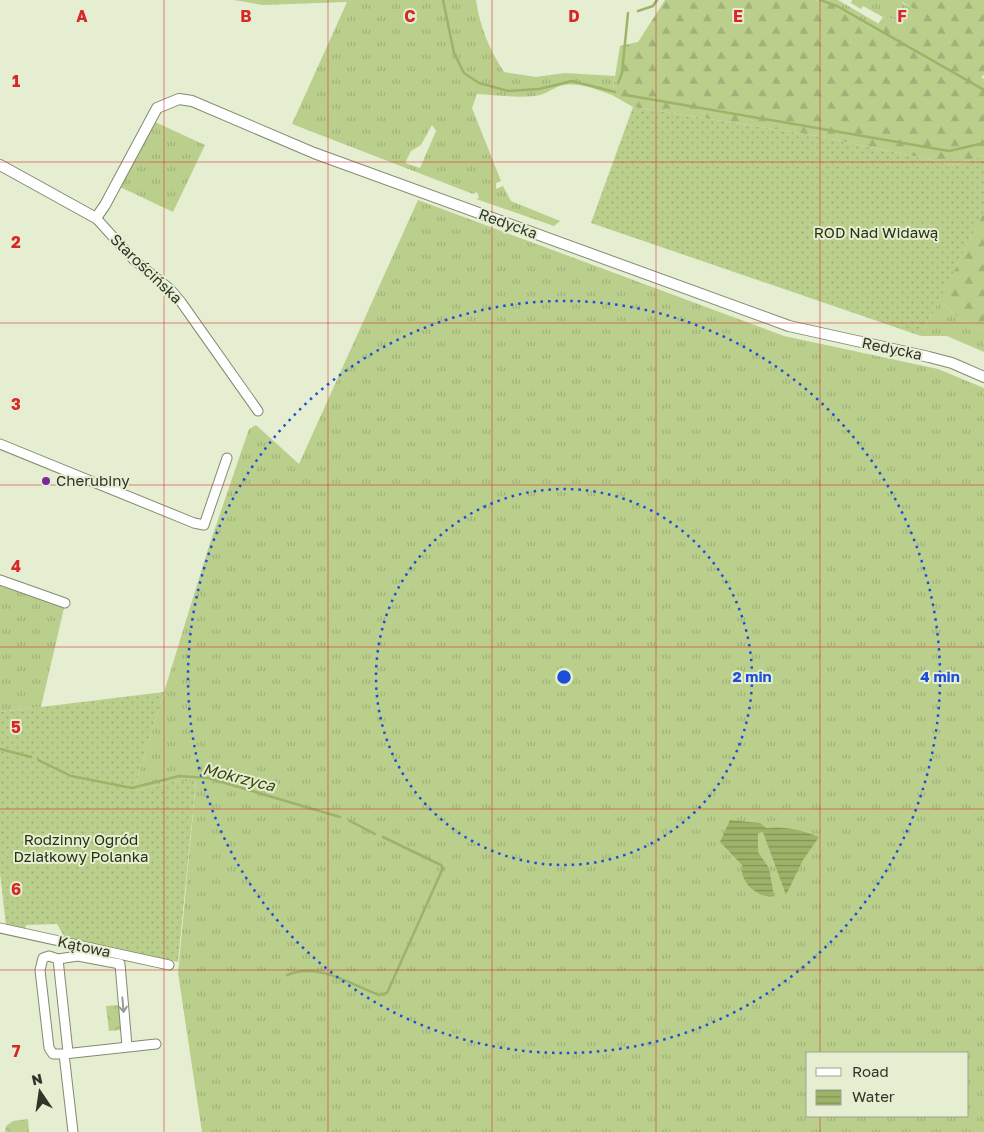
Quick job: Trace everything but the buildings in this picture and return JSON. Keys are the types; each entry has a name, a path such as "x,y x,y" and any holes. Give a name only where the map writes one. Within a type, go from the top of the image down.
{"street":[{"name":"Redycka","path":"96,218 157,108 179,99 192,101 314,153 789,326 952,363 984,378"},
{"name":"Starościńska","path":"0,165 96,218 134,260 170,289 181,302 258,411"},
{"path":"0,444 194,523 204,525 227,458"},
{"path":"0,580 65,603"},
{"name":"Kątowa","path":"0,928 169,965"},
{"path":"127,1046 120,964 78,956 58,959 49,956 43,958 40,970 49,1048 54,1054 156,1044"},
{"path":"58,959 73,1132"}],"green space":[{"path":"234,0 476,0 486,38 504,72 536,77 565,73 615,76 612,95 586,86 573,84 560,86 535,96 513,97 477,94 472,108 501,181 496,183 496,189 503,186 511,201 560,221 554,226 476,199 479,198 477,192 473,194 292,124 347,2 263,5","holes":["432,125 436,131 420,168 405,163 411,151 421,145"]},
{"path":"665,0 814,0 833,5 874,30 883,17 906,22 914,15 914,9 902,2 903,0 984,0 984,75 981,77 984,79 984,155 956,165 812,135 633,107 612,95 620,46 638,42"},
{"path":"814,0 838,0 879,24 874,30 833,5"},
{"path":"852,0 903,0 902,3 914,9 914,15 906,22 883,17 863,6 861,9 851,3"},
{"name":"ROD Nad Widawą","path":"633,107 812,135 956,165 984,155 984,212 921,336 591,223"},
{"path":"155,122 205,145 173,212 120,187"},
{"path":"418,200 784,336 938,369 984,388 984,1132 202,1132 178,973 196,781 172,782 135,791 135,786 209,546 249,429 256,425 299,464"},
{"path":"984,212 984,331 958,318 939,300"},
{"path":"939,300 958,318 984,331 984,352 947,336 921,336"},
{"path":"0,584 64,608 41,707 0,712"},
{"name":"Rodzinny Ogród Działkowy Polanka","path":"164,692 135,791 172,782 196,780 178,962 65,938 57,924 26,925 25,930 6,926 0,873 0,712"},
{"path":"119,1005 121,1030 109,1031 106,1006"},
{"path":"28,1119 29,1132 5,1132 6,1126 13,1121"}],"water":[{"path":"730,820 760,823 766,828 793,829 819,837 803,860 786,895 763,832 758,833 758,852 769,868 774,896 760,894 748,885 742,875 742,865 720,842"}],"waterway":[{"path":"443,0 454,53 464,73 479,83 508,91 539,89 572,81 615,92"},
{"path":"638,11 653,6 657,0"},
{"path":"820,0 837,6 984,90"},
{"path":"618,83 622,73 628,13"},
{"path":"626,95 949,151 984,143"},
{"name":"Mokrzyca","path":"0,749 31,757"},
{"name":"Mokrzyca","path":"38,760 71,776 132,788 179,776 208,778 340,817"},
{"path":"350,821 375,834"},
{"path":"287,975 311,971 323,973 345,980 379,995 387,993 443,868 441,865 383,837"}],"place":[{"name":"Cherubiny","path":"46,481"}]}
